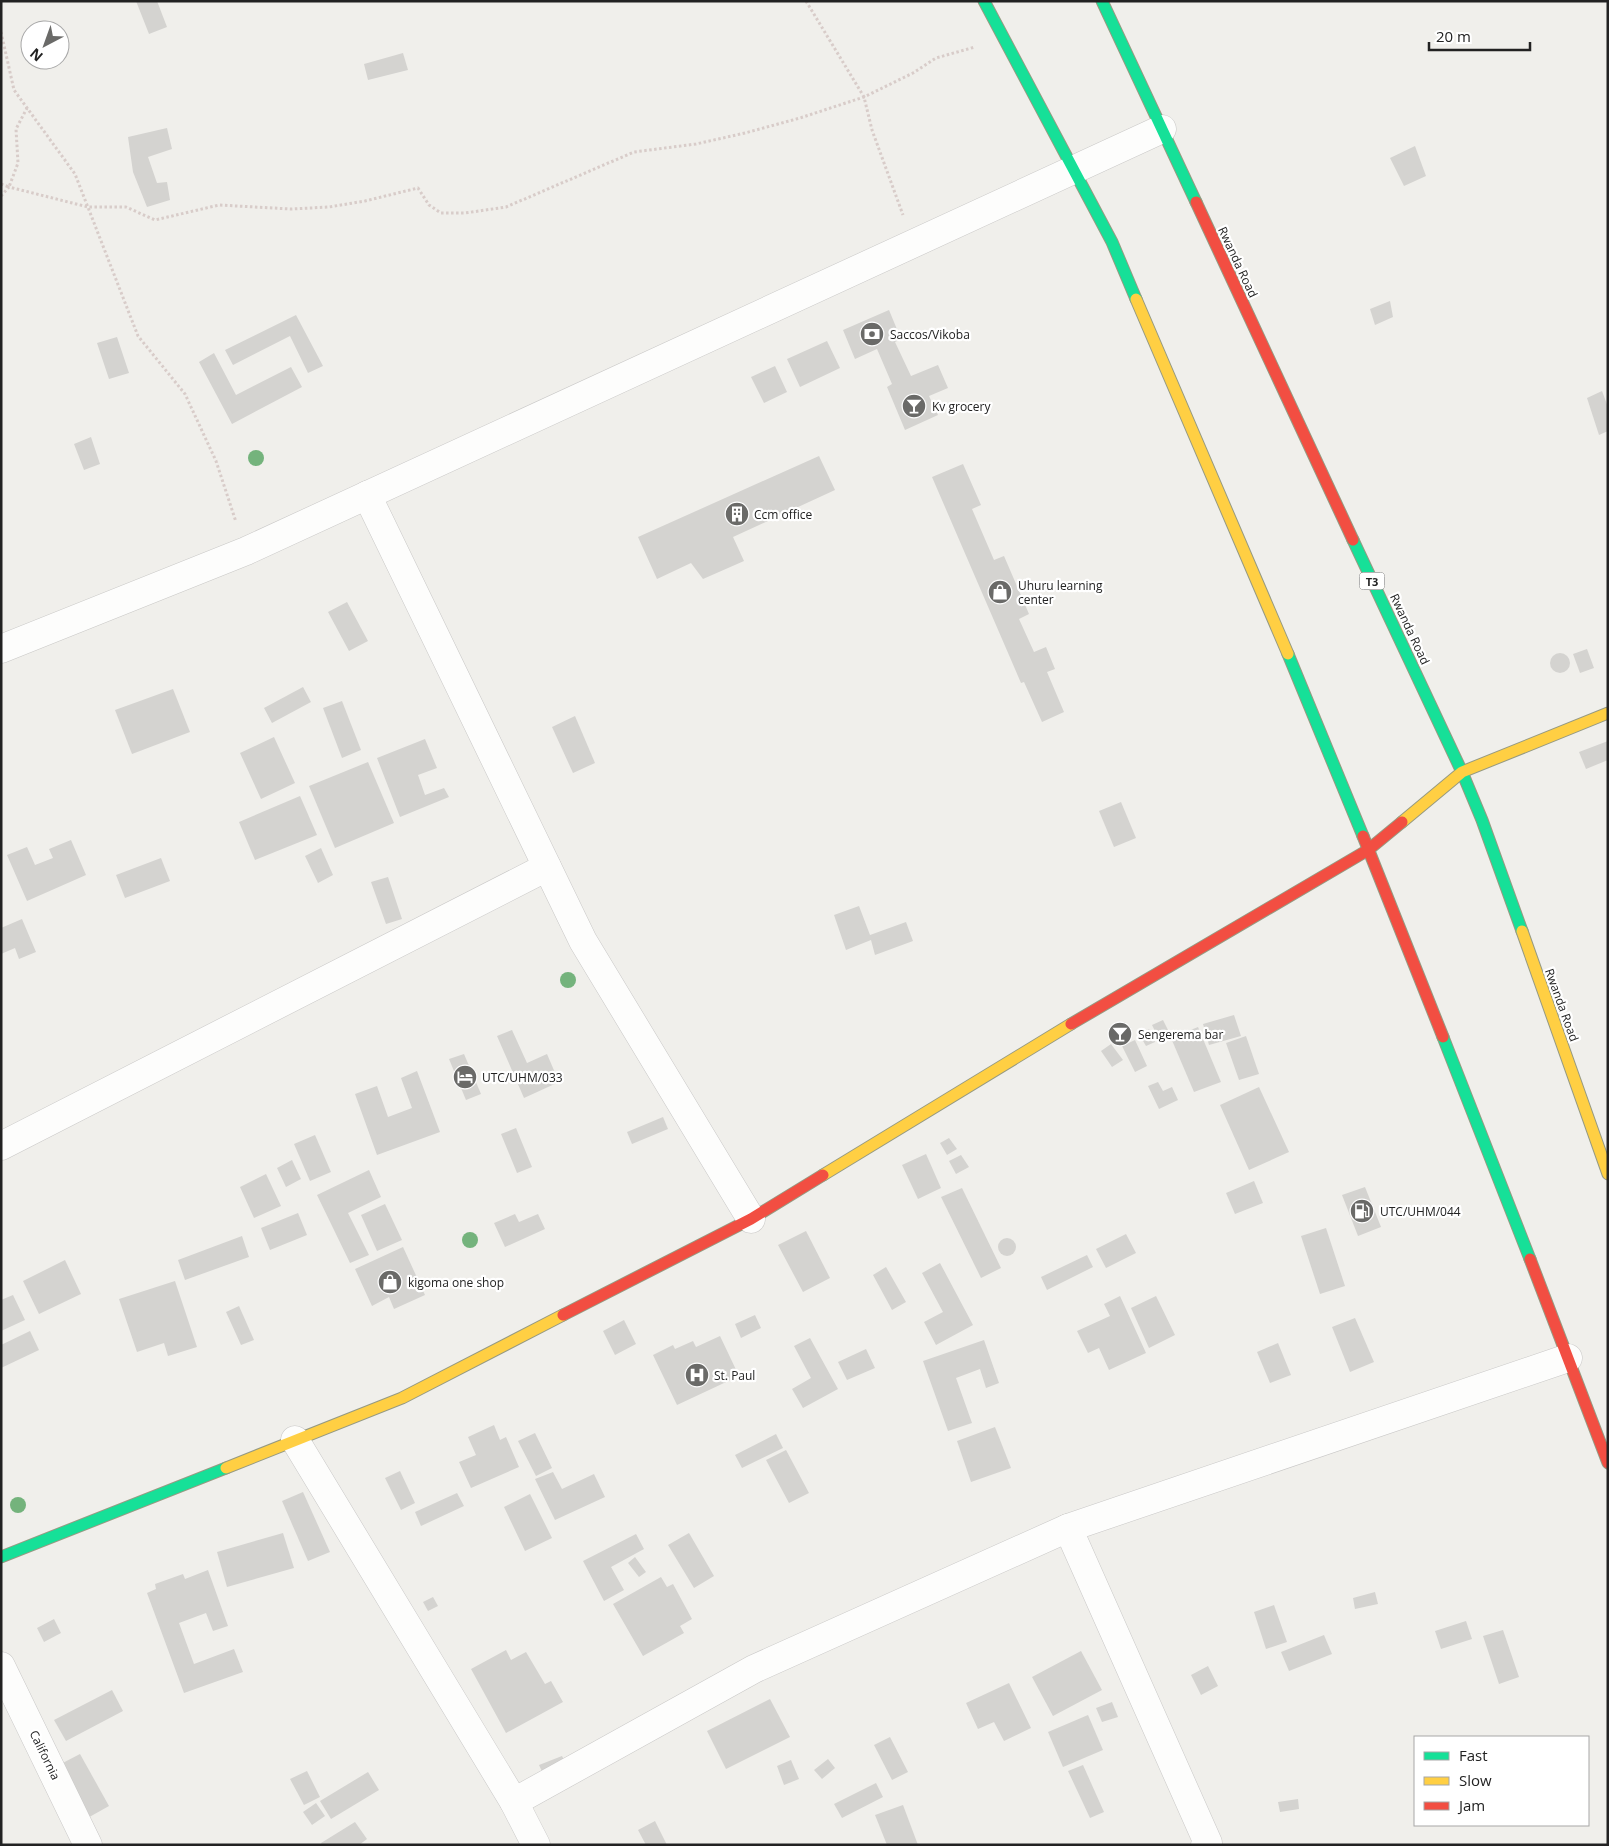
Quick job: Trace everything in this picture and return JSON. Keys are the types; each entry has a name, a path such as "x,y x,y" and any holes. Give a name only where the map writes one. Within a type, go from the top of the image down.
{"main road":[{"path":"984,1 1112,242 1316,719 1608,1463"},
{"name":"Rwanda Road","path":"1102,1 1462,772 1482,820 1608,1174"},
{"path":"1,1557 402,1398 751,1219 1116,996 1368,850 1462,772 1608,713"}],"street":[{"path":"1,649 246,551 1162,129"},
{"path":"367,495 583,941 751,1219"},
{"path":"1,1146 547,867"},
{"path":"514,1802 754,1669 1068,1528 1568,1358"},
{"path":"295,1440 514,1802 536,1845"},
{"path":"1068,1528 1207,1844"},
{"name":"California","path":"1,1666 88,1845"}],"path":[{"path":"806,1 864,97 872,130 913,244"},
{"path":"1,32 14,90 75,174 138,336 185,394 216,460 246,551"},
{"path":"1,184 88,207 126,207 155,220 219,204 291,209 329,207 365,201 418,188 429,206 440,213 465,213 506,207 634,152 696,144 800,118 864,97 913,74 936,58 974,47 1006,41"},
{"path":"1,196 9,187 18,163 16,129 27,108"}],"building":[{"path":"136,1 157,1 167,27 149,34"},
{"path":"403,53 408,70 368,80 364,64"},
{"path":"167,128 172,149 148,157 157,183 167,182 170,200 147,207 133,172 128,137"},
{"path":"1415,146 1426,176 1404,186 1390,158"},
{"path":"1390,301 1393,317 1375,325 1370,309"},
{"path":"889,310 901,339 895,342 911,376 938,365 948,388 929,396 938,415 905,430 887,387 892,384 877,349 855,359 843,330"},
{"path":"296,315 323,366 308,373 290,336 233,365 225,350"},
{"path":"117,337 129,373 109,379 97,343"},
{"path":"827,341 840,368 800,387 787,359"},
{"path":"214,353 236,395 291,367 302,387 232,424 199,362"},
{"path":"775,366 787,392 764,403 751,377"},
{"path":"1602,391 1608,407 1608,431 1599,435 1587,398"},
{"path":"91,437 100,464 84,470 74,444"},
{"name":"Ccm office","path":"819,456 835,490 733,537 744,561 703,579 691,563 657,579 638,537"},
{"path":"963,464 981,505 972,509 994,560 1004,556 1029,614 1019,619 1034,652 1046,647 1055,669 1047,672 1064,712 1042,722 1024,682 1021,683 932,477"},
{"path":"347,602 368,641 349,651 328,612"},
{"path":"1587,649 1594,668 1580,673 1573,654"},
{"path":"1560,653 1567,656 1570,663 1567,670 1560,673 1553,670 1550,663 1553,656"},
{"path":"303,687 311,702 272,723 264,708"},
{"path":"173,689 190,732 132,754 115,710"},
{"path":"342,701 361,750 342,758 323,708"},
{"path":"575,716 595,763 573,773 552,727"},
{"path":"274,737 295,783 261,799 240,753"},
{"path":"425,739 437,768 418,775 425,795 444,788 449,797 400,817 377,758"},
{"path":"1608,741 1608,760 1586,769 1579,752"},
{"path":"368,762 394,823 335,848 309,786"},
{"path":"300,796 317,835 255,860 239,822"},
{"path":"1121,802 1136,838 1114,847 1099,811"},
{"path":"71,840 86,875 27,901 7,855 27,847 35,865 53,858 49,849"},
{"path":"321,848 333,875 318,883 305,856"},
{"path":"161,858 170,881 125,898 116,875"},
{"path":"388,877 402,919 386,924 371,882"},
{"path":"859,906 870,935 906,922 913,941 875,955 871,940 846,950 834,915"},
{"path":"22,919 36,952 19,959 15,948 1,954 1,928"},
{"path":"1234,1015 1241,1036 1209,1045 1203,1024"},
{"path":"1163,1020 1168,1030 1157,1035 1152,1025"},
{"name":"Sengerema bar","path":"1125,1022 1132,1036 1115,1045 1108,1032"},
{"path":"1198,1027 1221,1082 1194,1092 1171,1038"},
{"path":"1149,1029 1155,1042 1146,1046 1139,1034"},
{"path":"512,1030 527,1063 547,1054 559,1082 524,1098 497,1036"},
{"path":"1246,1036 1259,1074 1239,1080 1226,1043"},
{"path":"1135,1040 1147,1066 1135,1072 1122,1046"},
{"path":"1111,1044 1123,1060 1112,1067 1101,1051"},
{"name":"UTC/UHM/033","path":"464,1054 481,1094 466,1100 449,1059"},
{"path":"417,1071 440,1132 377,1155 355,1094 377,1086 388,1117 412,1108 401,1078"},
{"path":"1158,1082 1163,1091 1172,1087 1178,1100 1159,1109 1148,1086"},
{"path":"1259,1087 1289,1152 1249,1170 1220,1105"},
{"path":"663,1117 668,1129 632,1144 627,1132"},
{"path":"516,1128 532,1167 517,1173 501,1134"},
{"path":"315,1135 331,1172 310,1181 294,1144"},
{"path":"949,1138 957,1149 947,1155 940,1143"},
{"path":"926,1154 941,1188 918,1199 902,1165"},
{"path":"961,1155 969,1167 956,1174 949,1161"},
{"path":"292,1160 301,1179 286,1187 277,1168"},
{"path":"369,1170 381,1197 348,1213 369,1255 350,1263 317,1195"},
{"path":"266,1174 281,1206 254,1218 240,1187"},
{"path":"1254,1181 1263,1203 1235,1214 1226,1193"},
{"name":"UTC/UHM/044","path":"1365,1187 1381,1227 1358,1236 1342,1195"},
{"path":"962,1188 1001,1268 981,1278 941,1197"},
{"path":"385,1204 402,1240 377,1251 361,1215"},
{"path":"298,1213 307,1235 270,1250 261,1228"},
{"path":"515,1214 519,1222 538,1214 545,1229 505,1247 494,1223"},
{"path":"1326,1228 1345,1286 1320,1294 1301,1236"},
{"path":"806,1231 830,1278 803,1292 778,1245"},
{"path":"1126,1234 1136,1253 1106,1268 1096,1249"},
{"path":"242,1236 249,1257 185,1280 178,1260"},
{"path":"1007,1238 1013,1241 1016,1247 1013,1253 1007,1256 1001,1253 998,1247 1001,1241"},
{"name":"kigoma one shop","path":"403,1247 425,1295 394,1309 389,1297 372,1306 355,1269"},
{"path":"1087,1255 1093,1267 1047,1290 1041,1277"},
{"path":"65,1260 81,1294 39,1314 23,1281"},
{"path":"940,1263 973,1325 936,1345 924,1322 943,1312 922,1273"},
{"path":"886,1267 906,1302 892,1310 873,1275"},
{"path":"175,1281 197,1347 168,1356 164,1343 137,1352 119,1299"},
{"path":"13,1295 25,1320 1,1331 1,1300"},
{"path":"1120,1296 1146,1353 1109,1370 1099,1348 1088,1353 1077,1331 1110,1316 1104,1304"},
{"path":"1156,1296 1175,1335 1149,1348 1131,1308"},
{"path":"239,1306 254,1340 241,1345 226,1312"},
{"path":"755,1315 761,1328 741,1338 735,1324"},
{"path":"1355,1318 1374,1362 1350,1372 1332,1327"},
{"path":"624,1320 636,1344 615,1355 603,1331"},
{"path":"30,1331 39,1350 1,1368 1,1345"},
{"path":"720,1336 739,1376 677,1405 653,1355 673,1345 675,1349 693,1341 696,1347"},
{"path":"810,1338 838,1389 803,1408 792,1389 811,1378 794,1346"},
{"path":"984,1340 999,1383 986,1388 980,1369 956,1378 972,1423 948,1431 923,1361"},
{"path":"1278,1343 1291,1375 1270,1383 1257,1352"},
{"path":"866,1349 875,1368 847,1380 838,1362"},
{"path":"494,1425 500,1440 506,1437 519,1467 471,1488 459,1462 476,1455 468,1437"},
{"path":"995,1427 1011,1468 971,1482 957,1441"},
{"path":"535,1433 552,1468 536,1476 518,1441"},
{"path":"776,1434 783,1448 742,1468 735,1455"},
{"path":"786,1450 809,1493 789,1503 766,1460"},
{"path":"400,1471 415,1503 401,1510 385,1478"},
{"path":"553,1472 562,1489 594,1474 605,1497 555,1520 535,1479"},
{"path":"303,1492 330,1552 308,1561 282,1501"},
{"path":"457,1493 464,1506 421,1526 415,1512"},
{"path":"530,1494 552,1538 525,1551 504,1507"},
{"path":"283,1533 294,1568 227,1587 217,1552"},
{"path":"689,1533 714,1576 694,1588 668,1545"},
{"path":"636,1534 644,1549 611,1567 624,1590 604,1601 583,1561"},
{"path":"635,1557 646,1572 639,1577 628,1563"},
{"path":"208,1570 228,1626 213,1631 206,1613 179,1623 194,1664 234,1649 243,1672 184,1693 147,1593 156,1589 155,1584 183,1574 185,1579"},
{"path":"661,1577 667,1587 673,1584 692,1619 680,1626 684,1633 643,1656 613,1604"},
{"path":"1375,1592 1378,1604 1355,1609 1353,1598"},
{"path":"433,1597 438,1606 428,1611 423,1602"},
{"path":"1274,1605 1287,1642 1266,1649 1254,1612"},
{"path":"54,1619 61,1633 44,1642 37,1628"},
{"path":"1466,1621 1472,1639 1441,1649 1435,1631"},
{"path":"1503,1630 1519,1677 1499,1684 1483,1636"},
{"path":"1324,1635 1332,1654 1289,1671 1281,1652"},
{"path":"506,1650 511,1660 526,1652 545,1684 551,1681 563,1702 506,1733 471,1669"},
{"path":"1081,1651 1102,1690 1053,1716 1032,1677"},
{"path":"1208,1666 1218,1686 1201,1695 1191,1675"},
{"path":"1009,1683 1031,1728 1004,1741 994,1722 978,1729 966,1703"},
{"path":"112,1690 123,1711 66,1741 54,1720"},
{"path":"770,1699 790,1737 726,1769 707,1731"},
{"path":"1112,1702 1118,1717 1102,1722 1096,1708"},
{"path":"1088,1715 1103,1750 1063,1767 1048,1732"},
{"path":"890,1737 908,1772 892,1780 874,1745"},
{"path":"80,1754 109,1806 84,1820 55,1767"},
{"path":"562,1756 568,1768 545,1778 539,1765"},
{"path":"828,1759 835,1768 822,1779 814,1770"},
{"path":"791,1760 799,1779 784,1785 777,1766"},
{"path":"1083,1765 1104,1812 1090,1818 1068,1771"},
{"path":"307,1771 320,1797 304,1805 290,1779"},
{"path":"368,1772 379,1790 331,1819 320,1801"},
{"path":"876,1783 883,1797 842,1818 834,1804"},
{"path":"1298,1799 1299,1809 1280,1812 1278,1802"},
{"path":"316,1803 325,1816 312,1825 303,1812"},
{"path":"903,1805 918,1845 887,1845 875,1815"},
{"path":"655,1821 667,1845 646,1845 638,1830"},
{"path":"355,1822 367,1839 359,1845 322,1845 321,1843"}],"traffic: fast":[{"path":"984,1 1112,242 1136,299"},
{"path":"1102,1 1196,202"},
{"path":"1353,540 1462,772 1482,820 1522,931"},
{"path":"1288,654 1363,836"},
{"path":"1443,1037 1530,1259"},
{"path":"1,1557 226,1468"}],"traffic: slow":[{"path":"1136,299 1288,654"},
{"path":"1402,822 1462,772 1608,713"},
{"path":"1522,931 1608,1174"},
{"path":"823,1175 1071,1024"},
{"path":"226,1468 402,1398 563,1315"}],"traffic: jam":[{"path":"1196,202 1353,540"},
{"path":"1071,1024 1368,850 1402,822"},
{"path":"1363,836 1443,1037"},
{"path":"563,1315 751,1219 823,1175"},
{"path":"1530,1259 1608,1463"}],"place":[{"name":"Saccos/Vikoba","path":"872,334"},
{"name":"Kv grocery","path":"914,406"},
{"name":"Ccm office","path":"737,514"},
{"name":"Uhuru learning center","path":"1000,592"},
{"name":"Sengerema bar","path":"1120,1034"},
{"name":"UTC/UHM/033","path":"465,1077"},
{"name":"UTC/UHM/044","path":"1362,1211"},
{"name":"kigoma one shop","path":"390,1282"},
{"name":"St. Paul","path":"697,1375"}]}
